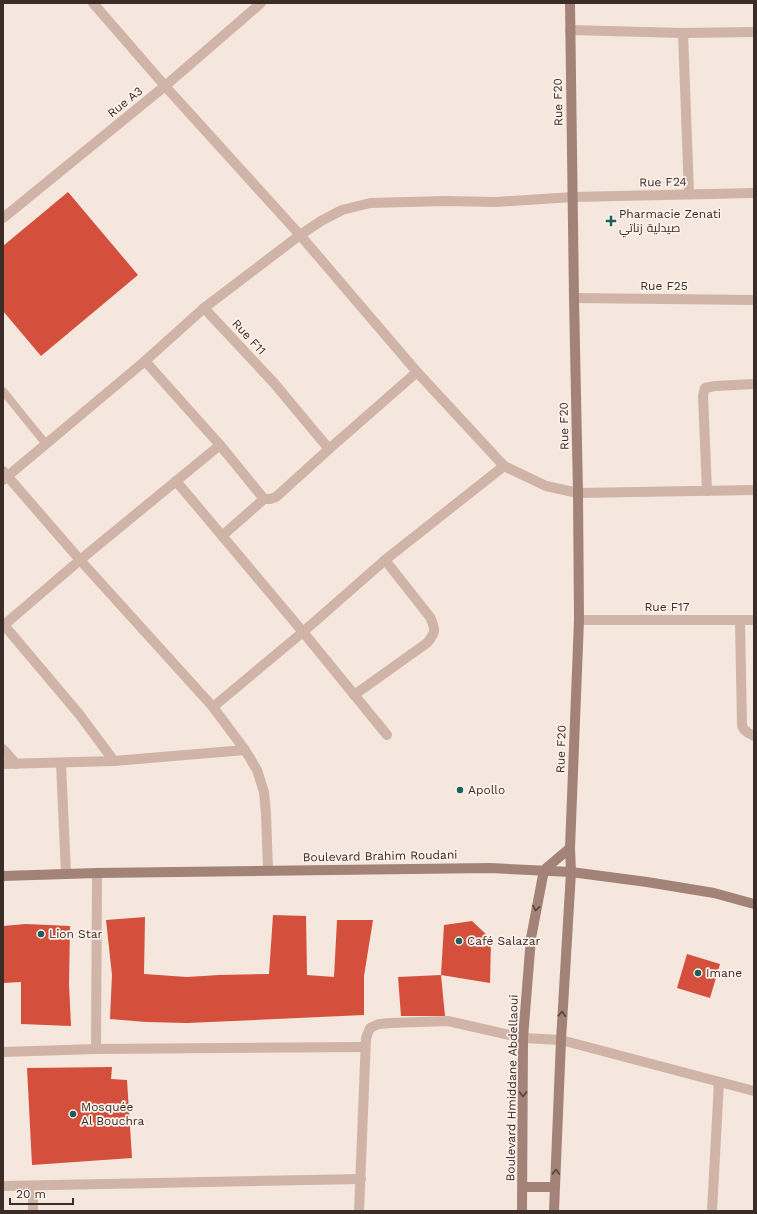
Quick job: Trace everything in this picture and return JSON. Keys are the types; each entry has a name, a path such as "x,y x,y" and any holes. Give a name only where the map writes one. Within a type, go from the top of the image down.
{"street":[{"path":"93,3 165,86 300,235 417,372 504,466 546,486 578,493 754,490"},
{"name":"Rue A3","path":"3,218 165,86 261,3"},
{"name":"Rue F20","path":"570,3 579,620 570,848 571,872"},
{"path":"570,30 683,33 754,32"},
{"path":"683,33 689,194"},
{"name":"Rue F24","path":"4,476 46,444 145,361 204,308 300,235 321,221 342,210 370,203 444,201 496,202 573,197 754,193"},
{"name":"Rue F25","path":"574,298 754,300"},
{"name":"Rue F11","path":"204,308 274,384 329,450"},
{"path":"145,361 220,445 264,499 270,500 276,497 417,372"},
{"path":"707,491 703,395 705,388 754,384"},
{"path":"114,761 79,714 4,625 80,560 220,445"},
{"path":"213,707 303,632 385,560 504,466"},
{"path":"4,476 213,707 245,750 257,770 264,792 268,870"},
{"path":"176,481 303,632 387,735"},
{"path":"222,536 264,499"},
{"path":"354,695 427,643 433,636 435,628 430,617 385,560"},
{"name":"Rue F17","path":"579,620 754,620"},
{"path":"740,621 742,724 743,728 754,736"},
{"path":"3,749 16,764"},
{"path":"3,764 114,761 245,750"},
{"path":"61,763 66,874"},
{"path":"544,870 570,848"},
{"name":"Boulevard Brahim Roudani","path":"3,876 268,870 490,868 544,870 647,882 714,893 754,904"},
{"name":"Boulevard Hmiddane Abdellaoui","path":"522,1211 523,1038 531,938 544,870"},
{"path":"554,1211 561,1040 571,872"},
{"path":"96,873 96,1049"},
{"path":"359,1211 365,1047 366,1038 370,1028 378,1024 448,1021 523,1038 561,1040 754,1091"},
{"path":"3,1052 96,1049 365,1047"},
{"path":"712,1211 719,1082"},
{"path":"3,1186 361,1179"},
{"path":"32,1211 33,1186"},
{"path":"523,1187 555,1187"}],"lane":[{"path":"3,391 46,444"}],"building":[{"path":"68,192 138,275 41,356 3,311 3,246"},
{"path":"273,915 306,916 307,975 334,977 337,920 373,920 364,976 364,1015 187,1023 110,1019 112,975 106,920 145,917 144,974 187,977 269,974"},
{"path":"472,921 491,939 490,983 441,975 444,925"},
{"path":"26,924 70,926 69,984 71,1026 21,1024 21,982 3,983 3,926"},
{"path":"687,954 720,964 710,998 677,988"},
{"path":"441,975 445,1016 401,1016 398,977"},
{"name":"Mosquée Al Bouchra","path":"112,1067 111,1079 127,1080 132,1158 32,1165 27,1068"}],"place":[{"name":"Pharmacie Zenati صيدلية زناتي","path":"611,221"},
{"name":"Apollo","path":"460,790"},
{"name":"Lion Star","path":"41,934"},
{"name":"Café Salazar","path":"459,941"},
{"name":"Imane","path":"698,973"},
{"name":"Mosquée Al Bouchra","path":"73,1114"}]}
